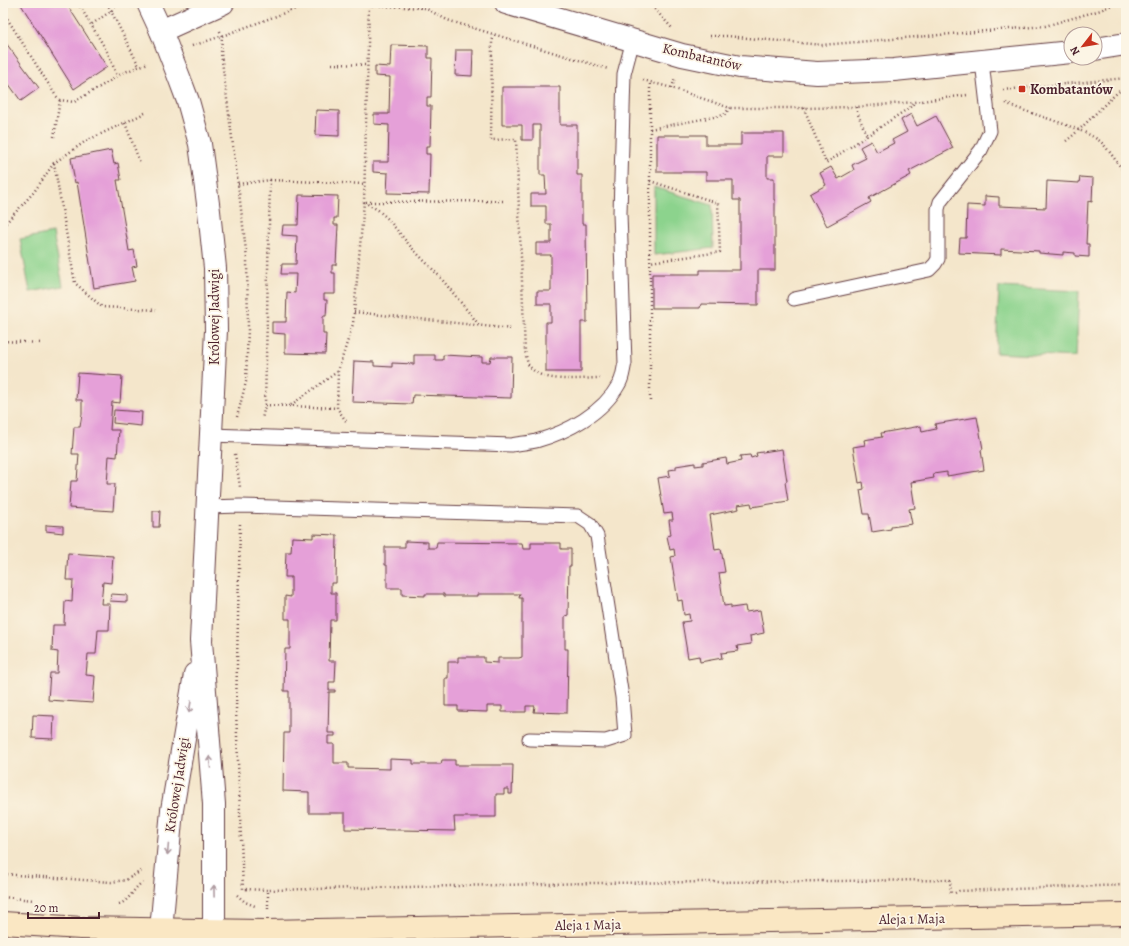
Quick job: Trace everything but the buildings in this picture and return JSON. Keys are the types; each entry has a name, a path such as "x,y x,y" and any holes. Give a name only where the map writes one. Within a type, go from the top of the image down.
{"street":[{"name":"Królowej Jadwigi","path":"148,3 161,31 188,101 200,144 215,268 216,330 201,641 172,810 161,930"},
{"path":"161,31 223,3"},
{"name":"Kombatantów","path":"506,3 682,55 740,67 817,73 894,70 1063,53"},
{"path":"1103,48 1126,44"},
{"name":"Królowej Jadwigi","path":"201,641 214,804 214,930"},
{"name":"Aleja 1 Maja","path":"3,923 81,928 275,931 1126,914"}],"lane":[{"path":"211,435 512,445 536,441 557,433 596,412 619,384 625,363 620,213 624,74 633,40"},
{"path":"794,299 929,270 935,264 938,259 938,209 940,202 981,150 990,131 982,62"},
{"path":"208,507 240,506 578,516 590,524 597,536 622,697 625,735 606,741 529,739"}],"path":[{"path":"78,3 92,24 108,53 117,76"},
{"path":"3,12 56,96 60,100 74,102 124,72 139,66 107,3"},
{"path":"92,24 123,3"},
{"path":"315,3 222,36 221,53 247,259 248,329 246,382 236,421 235,451 240,488 236,710 243,889 268,890 585,883 950,880"},
{"path":"650,3 674,29"},
{"path":"704,36 727,36 822,45 1045,26 1101,10 1116,3"},
{"path":"348,425 337,408 338,371 353,324 364,202 369,5"},
{"path":"494,35 492,42 491,140 516,139 525,352 528,364 538,374 551,379 601,378"},
{"path":"332,64 368,65"},
{"path":"650,82 650,401"},
{"path":"1066,142 1126,86"},
{"path":"986,92 1012,106 1079,131 1099,141 1109,151 1126,174"},
{"path":"54,137 60,100"},
{"path":"804,108 826,163 912,106 914,102"},
{"path":"856,107 867,136"},
{"path":"650,129 724,115 730,108"},
{"path":"3,226 34,192 54,163 86,141 145,113"},
{"path":"125,123 140,162"},
{"path":"54,163 75,283 102,307 156,310"},
{"path":"238,184 270,180 365,184"},
{"path":"253,436 263,417 265,405 270,180"},
{"path":"650,181 718,203 720,252 650,262"},
{"path":"364,202 504,201"},
{"path":"364,202 378,210 387,218 411,247 440,277 480,326"},
{"path":"354,312 512,329"},
{"path":"3,341 42,343"},
{"path":"290,406 338,371"},
{"path":"597,383 604,372"},
{"path":"265,405 337,408"},
{"path":"3,874 111,882 126,880 148,867 166,874"},
{"path":"214,875 242,870"},
{"path":"117,904 125,902 139,885 146,880 166,874"},
{"path":"214,875 232,887 239,898 251,906 259,907"},
{"path":"951,895 959,891 1126,885"},
{"path":"3,897 39,900"}],"green space":[{"path":"654,187 712,205 713,248 654,255"},
{"path":"53,233 63,286 30,292 20,239"},
{"path":"999,287 1079,291 1076,357 996,353"}],"place":[{"name":"Kombatantów","path":"1022,89"}]}
